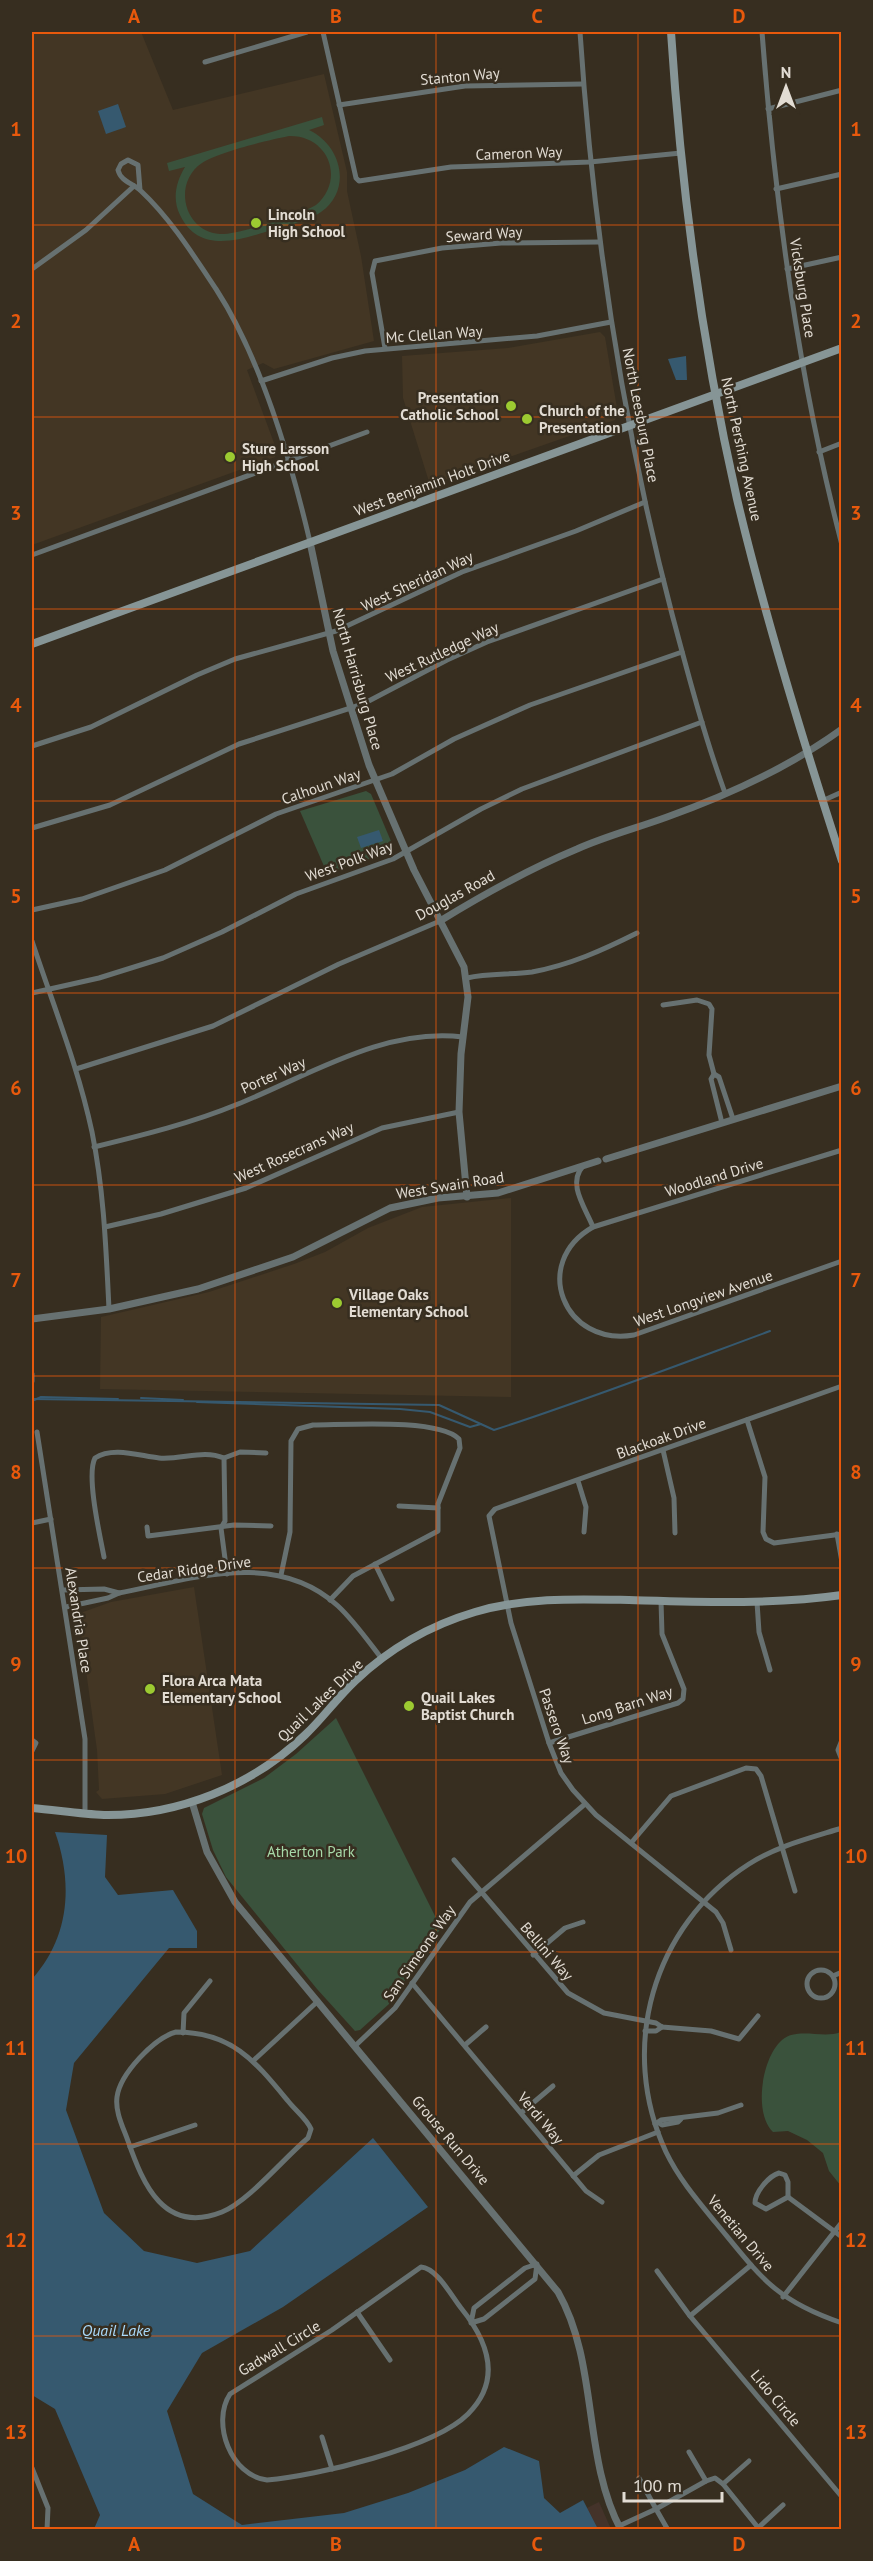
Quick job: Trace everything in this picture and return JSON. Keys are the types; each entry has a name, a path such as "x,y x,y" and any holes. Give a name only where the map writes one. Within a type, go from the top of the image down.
{"main road":[{"name":"North Pershing Avenue","path":"671,32 681,153 696,275 737,498 760,590 807,754 842,861"},
{"name":"West Benjamin Holt Drive","path":"32,644 842,348"},
{"name":"Quail Lakes Drive","path":"32,1808 85,1814 145,1812 192,1802 240,1782 280,1756 306,1734 355,1681 382,1659 440,1624 476,1611 507,1604 549,1600 757,1602 842,1595"}],"street":[{"path":"205,62 307,32"},
{"path":"323,32 339,105"},
{"name":"North Leesburg Place","path":"580,32 590,162 600,242 611,322 630,426 645,502 682,652 726,793"},
{"name":"Vicksburg Place","path":"762,32 776,189 787,269 819,452 842,544"},
{"name":"Stanton Way","path":"339,105 465,87 583,84"},
{"path":"768,108 842,90"},
{"name":"Cameron Way","path":"339,105 358,181 472,166 590,162 681,153"},
{"name":"North Harrisburg Place","path":"140,190 140,169 135,162 128,160 121,164 118,170 120,177 140,190 163,216 217,292 261,381 289,461 349,709 375,780 406,852 464,967 468,997 463,1037 459,1112 467,1197"},
{"path":"776,189 842,174"},
{"path":"32,269 86,230 134,186"},
{"name":"Seward Way","path":"385,348 372,273 373,264 379,259 442,248 501,243 600,242"},
{"path":"787,269 842,257"},
{"name":"Mc Clellan Way","path":"261,381 332,358 385,348 517,339 611,322"},
{"path":"32,555 367,432"},
{"path":"819,452 842,443"},
{"name":"West Sheridan Way","path":"32,746 91,727 187,679 235,659 329,633 462,572 576,531 645,502"},
{"name":"West Rutledge Way","path":"32,828 110,805 239,744 349,709 487,642 663,579"},
{"name":"Calhoun Way","path":"32,910 126,886 186,860 276,814 392,774 464,734 530,705 682,652"},
{"name":"West Polk Way","path":"32,993 163,958 222,932 296,894 406,852 480,809 522,789 702,722"},
{"name":"Douglas Road","path":"76,1070 213,1026 339,964 440,921 539,865 726,793 807,754 842,729"},
{"path":"822,801 842,792"},
{"path":"466,978 531,972 563,965 594,954 638,933"},
{"path":"32,941 76,1070 94,1147 105,1227 109,1309"},
{"path":"663,1005 697,1000 709,1004 712,1009 709,1054 714,1074 711,1083 722,1123"},
{"name":"Porter Way","path":"94,1147 205,1117 328,1064 371,1049 428,1037 463,1037"},
{"path":"714,1074 719,1077 733,1119"},
{"name":"West Swain Road","path":"32,1319 109,1309 198,1289 266,1268 319,1246 390,1209 438,1198 498,1193 842,1086"},
{"name":"West Rosecrans Way","path":"105,1227 161,1214 246,1188 382,1128 459,1112"},
{"name":"Woodland Drive","path":"593,1227 842,1150"},
{"path":"583,1166 576,1174 574,1182 593,1227"},
{"name":"West Longview Avenue","path":"593,1227 583,1233 567,1251 563,1262 561,1287 567,1308 577,1320 596,1333 613,1337 634,1335 842,1261"},
{"path":"32,1374 32,1381"},
{"name":"Blackoak Drive","path":"490,1514 495,1509 842,1386"},
{"path":"747,1420 765,1477 763,1532 766,1539 774,1543 839,1534 842,1562"},
{"path":"281,1575 290,1532 291,1441 298,1429 306,1426 423,1425 454,1434 459,1439 460,1448 438,1508 438,1531 352,1576 330,1600"},
{"name":"Alexandria Place","path":"37,1432 85,1738 85,1814"},
{"path":"663,1450 674,1498 675,1533"},
{"path":"104,1557 92,1474 93,1462 98,1456 137,1453 173,1458 206,1454 224,1458 240,1452 266,1453"},
{"path":"224,1458 225,1521 221,1528 227,1574"},
{"path":"578,1481 586,1507 584,1532"},
{"path":"399,1506 438,1508"},
{"name":"Passero Way","path":"490,1514 488,1519 507,1604 549,1743 561,1773 585,1804 720,1917 730,1950"},
{"path":"32,1523 51,1520"},
{"path":"147,1527 148,1536 234,1525 271,1526"},
{"path":"375,1564 392,1599"},
{"name":"Cedar Ridge Drive","path":"66,1608 108,1598 119,1593 227,1574 254,1571 281,1575 308,1586 330,1600 354,1623 382,1659"},
{"name":"Cedar Ridge Drive","path":"63,1590 105,1589 119,1593"},
{"name":"Long Barn Way","path":"549,1743 678,1703 683,1699 684,1689 662,1634 661,1601"},
{"path":"757,1602 759,1632 771,1670"},
{"path":"32,1740 36,1743 32,1751"},
{"path":"842,1740 838,1750 842,1760"},
{"path":"631,1843 671,1796 751,1768 761,1776 795,1891"},
{"name":"Grouse Run Drive","path":"192,1802 207,1852 226,1888 558,2292 574,2328 605,2491 620,2528"},
{"name":"San Simeone Way","path":"355,2046 385,2019 456,1919 481,1892 585,1804"},
{"name":"Venetian Drive","path":"842,1828 782,1847 747,1865 687,1920 663,1962 655,1982 646,2021 644,2073 658,2132 679,2175 751,2265 783,2297 817,2314 842,2323"},
{"name":"Bellini Way","path":"454,1860 558,1984 586,2005 604,2013 646,2021"},
{"path":"533,1955 565,1928 583,1922"},
{"path":"821,1970 833,1976 835,1986 827,1997 817,1998 809,1992 807,1979 813,1972 821,1970"},
{"path":"833,1976 842,1972"},
{"path":"183,2032 184,2013 210,1981"},
{"name":"Verdi Way","path":"412,1983 586,2192 602,2202"},
{"path":"253,2061 318,2001"},
{"path":"646,2021 662,2027 711,2031 739,2039 758,2016"},
{"path":"465,2045 486,2027"},
{"path":"645,2031 656,2031 662,2027"},
{"path":"183,2032 232,2044 253,2061 311,2130 309,2138 236,2203 221,2212 206,2216 190,2216 158,2202 147,2190 117,2108 121,2085 156,2041 166,2035 183,2032"},
{"path":"521,2113 554,2086"},
{"path":"657,2124 662,2125 678,2122 681,2119 718,2113 741,2105"},
{"path":"130,2147 195,2125"},
{"path":"573,2176 600,2155 658,2132"},
{"path":"779,2173 785,2175 788,2182 788,2197 766,2209 755,2203 755,2197 761,2189 773,2175 779,2173"},
{"path":"788,2197 842,2237"},
{"path":"783,2297 842,2222"},
{"path":"537,2264 536,2279 484,2319 471,2323 474,2308 525,2268 537,2264"},
{"path":"690,2316 751,2265"},
{"name":"Gadwall Circle","path":"425,2267 433,2273 483,2338 488,2367 483,2392 469,2413 453,2425 395,2451 332,2469 267,2480 247,2474 238,2466 223,2426 223,2410 235,2390 357,2313 417,2269 425,2267"},
{"name":"Lido Circle","path":"657,2271 690,2316 842,2497"},
{"path":"357,2313 390,2360"},
{"path":"322,2437 332,2469"},
{"path":"689,2452 706,2481"},
{"path":"723,2484 748,2461"},
{"path":"32,2468 48,2508 47,2529"},
{"path":"639,2478 668,2529"},
{"path":"620,2528 715,2478 723,2484 760,2528 783,2505"}],"shaded area":[{"path":"32,32 141,32 173,110 324,74 347,172 347,191 361,256 374,341 274,369 263,363 247,370 277,451 275,457 32,545"},
{"name":"Presentation Catholic School","path":"600,332 605,337 618,414 615,420 430,485 403,398 402,356 508,348"},
{"name":"Village Oaks Elementary School","path":"511,1198 511,1397 100,1389 101,1317 209,1292 294,1264 325,1252 368,1228 422,1207"},
{"name":"Flora Arca Mata Elementary School","path":"194,1587 222,1775 165,1794 102,1799 96,1792 99,1790 97,1750 79,1620 83,1612 111,1602"},
{"path":"599,2502 611,2529 598,2529 587,2508"}],"green space":[{"path":"322,117 324,125 309,130 329,146 339,168 340,180 331,202 311,218 252,236 224,241 211,240 199,236 189,228 180,215 176,203 176,191 185,167 169,171 167,163","holes":["289,136 303,138 314,143 323,151 331,171 330,183 325,195 316,205 269,223 220,234 198,225 191,216 186,205 187,182 202,163 257,143"]},
{"path":"366,791 371,794 393,846 390,852 327,873 300,811"},
{"name":"Atherton Park","path":"336,1718 441,1928 389,2004 360,2030 355,2031 317,1989 226,1877 213,1850 202,1814 204,1808 264,1778 296,1754"},
{"path":"841,2032 841,2186 829,2171 823,2153 807,2140 788,2131 773,2132 763,2112 762,2085 769,2059 782,2040 795,2034"}],"water":[{"path":"118,104 126,127 106,134 98,111"},
{"path":"686,356 687,380 676,380 668,359"},
{"path":"379,830 383,841 361,848 357,837"},
{"name":"Quail Lake","path":"55,1832 107,1835 105,1877 118,1895 173,1890 197,1931 197,1948 169,1948 74,2063 66,2110 104,2213 144,2251 197,2263 250,2251 373,2138 428,2207 283,2307 202,2353 167,2411 193,2494 242,2525 344,2513 408,2493 465,2470 504,2447 539,2461 544,2498 560,2513 583,2500 598,2529 94,2529 100,2515 55,2409 32,2395 32,1979 45,1963 54,1945 65,1909 64,1871"}],"waterway":[{"path":"32,1399 439,1405 494,1430 770,1331"},
{"path":"32,1401 41,1397 118,1399"},
{"path":"141,1398 183,1400"},
{"path":"197,1402 400,1409 430,1412 470,1427 481,1424"}],"place":[{"name":"Lincoln High School","path":"256,223"},
{"name":"Presentation Catholic School","path":"511,406"},
{"name":"Church of the Presentation","path":"527,419"},
{"name":"Sture Larsson High School","path":"230,457"},
{"name":"Village Oaks Elementary School","path":"337,1303"},
{"name":"Flora Arca Mata Elementary School","path":"150,1689"},
{"name":"Quail Lakes Baptist Church","path":"409,1706"}]}
